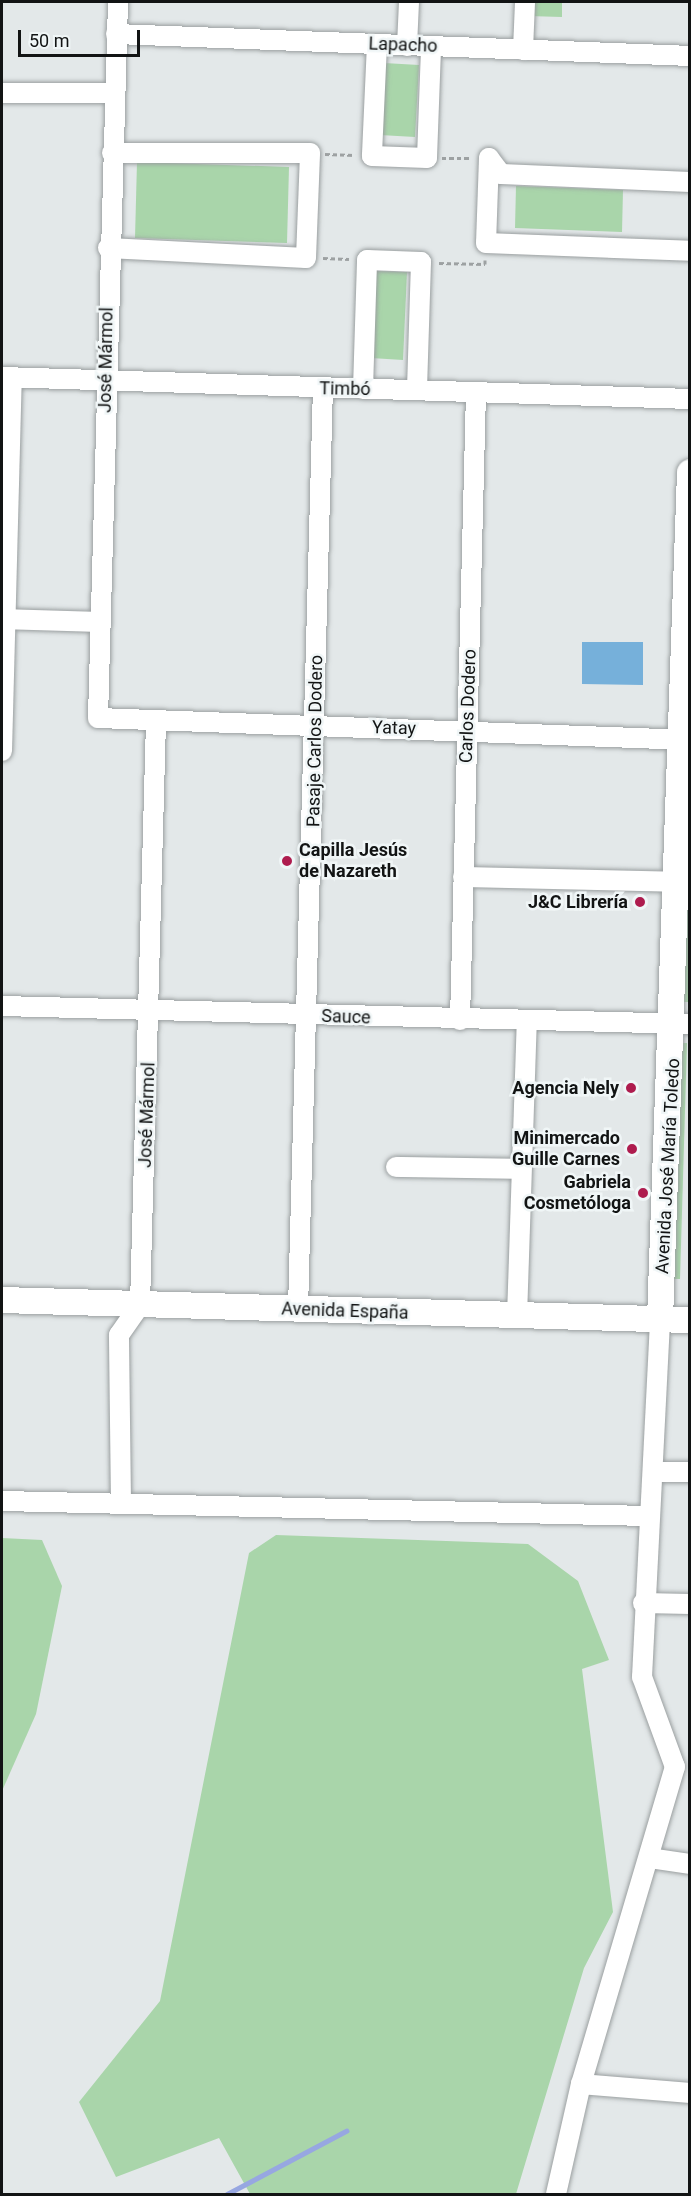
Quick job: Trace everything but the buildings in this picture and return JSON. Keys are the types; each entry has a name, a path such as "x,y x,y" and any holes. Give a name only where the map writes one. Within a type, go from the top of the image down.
{"main road":[{"name":"Avenida José María Toledo","path":"660,1319 682,1025 676,882 685,740 690,473"},
{"name":"Avenida España","path":"2,1300 518,1317 690,1320"}],"street":[{"name":"José Mármol","path":"98,718 108,248 118,2"},
{"path":"407,46 408,2"},
{"path":"523,50 525,2"},
{"name":"Lapacho","path":"116,34 690,56"},
{"path":"377,44 372,156 427,158 431,46"},
{"path":"2,93 114,93"},
{"path":"108,248 306,258 310,153 112,153"},
{"path":"489,158 501,174 690,182"},
{"path":"489,158 486,243 690,251"},
{"path":"363,388 367,260 421,262 417,390"},
{"path":"2,751 7,377"},
{"name":"Timbó","path":"7,377 690,399"},
{"name":"Pasaje Carlos Dodero","path":"298,1310 310,1016 314,725 323,388"},
{"name":"Carlos Dodero","path":"460,1020 476,392"},
{"path":"4,619 99,622"},
{"name":"Yatay","path":"98,718 685,740"},
{"name":"José Mármol","path":"140,1305 150,1011 156,720"},
{"path":"463,877 676,882"},
{"name":"Sauce","path":"2,1006 682,1025"},
{"path":"518,1317 520,1169 527,1022"},
{"path":"396,1167 520,1169"},
{"path":"122,1503 118,1335 140,1305"},
{"path":"556,2194 581,2084 650,1858 682,1766 642,1677 643,1603 653,1472 660,1319"},
{"path":"653,1472 690,1472"},
{"path":"2,1501 650,1516"},
{"path":"643,1603 690,1604"},
{"path":"650,1858 690,1864"},
{"path":"581,2084 690,2093"}],"path":[{"path":"310,153 372,156"},
{"path":"427,158 489,158"},
{"path":"421,262 485,264 486,243"},
{"path":"306,258 367,260"}],"green space":[{"path":"528,2 562,2 562,17 528,16"},
{"path":"384,63 419,65 415,137 380,135"},
{"path":"137,162 289,167 287,243 135,238"},
{"path":"516,186 623,190 622,232 515,228"},
{"path":"375,271 407,272 403,360 371,358"},
{"path":"689,764 689,1002 681,1002"},
{"path":"677,1043 687,1043 680,1279 670,1279"},
{"path":"276,1535 528,1544 578,1581 609,1660 582,1669 613,1912 584,1968 516,2194 250,2194 219,2138 116,2177 79,2102 160,2001 249,1553"},
{"path":"2,1538 42,1540 62,1586 36,1714 2,1791"}],"waterway":[{"path":"227,2194 346,2131"}],"place":[{"name":"Capilla Jesús de Nazareth","path":"287,861"},
{"name":"J&C Librería","path":"640,902"},
{"name":"Agencia Nely","path":"631,1088"},
{"name":"Minimercado Guille Carnes","path":"632,1149"},
{"name":"Gabriela Cosmetóloga","path":"643,1193"}]}
